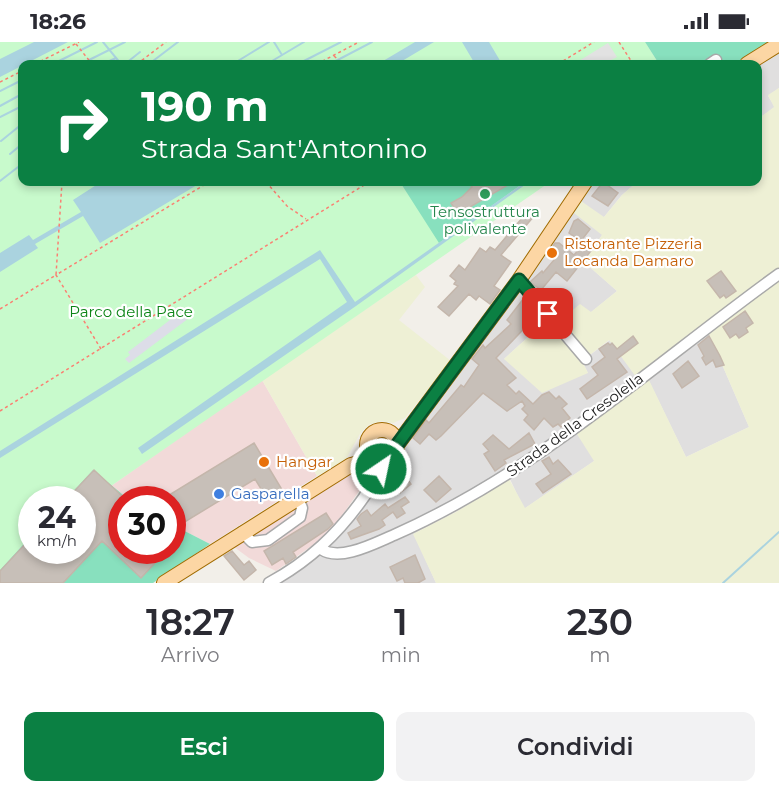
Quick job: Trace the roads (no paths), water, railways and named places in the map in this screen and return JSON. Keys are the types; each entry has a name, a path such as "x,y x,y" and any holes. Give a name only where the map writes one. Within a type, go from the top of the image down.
{"main road":[{"path":"753,60 779,44"},
{"path":"164,583 351,465 392,456 397,445 519,280 582,186"},
{"path":"351,465 375,431 404,427 417,418"},
{"path":"386,430 394,435 397,445"},
{"path":"366,443 368,452 379,459"}],"street":[{"name":"Strada della Cresolella","path":"321,549 331,554 372,545 440,513 494,483 556,443 779,274"},
{"path":"519,280 586,360"},
{"path":"269,583 321,549 345,524 377,478 379,459"},
{"path":"242,532 252,542 268,540 300,517 303,508 298,498"}],"water":[{"path":"34,42 68,42 33,60 18,60 18,68 0,77 0,59"},
{"path":"415,42 434,42 404,60 385,60"},
{"path":"462,42 489,42 500,60 473,60"},
{"path":"95,186 195,186 100,243 83,216 35,244 38,248 0,272 0,253 29,235 33,240 81,212 73,200"},
{"path":"519,186 523,186 356,306 142,454 138,448 347,302 320,259 0,458 0,451 320,250 355,302"}],"waterway":[{"path":"61,60 97,42"},
{"path":"103,42 118,60"},
{"path":"89,60 125,42"},
{"path":"154,60 178,42"},
{"path":"240,60 269,42"},
{"path":"274,42 282,55"},
{"path":"274,60 304,42"},
{"path":"306,60 341,42"},
{"path":"338,60 372,42"},
{"path":"130,60 140,52"},
{"path":"112,60 116,58"},
{"path":"0,91 18,82"},
{"path":"0,106 18,96"},
{"path":"0,117 18,108"},
{"path":"1,141 18,127"},
{"path":"10,154 18,147"},
{"path":"0,181 18,167"},
{"path":"723,583 779,532"}],"place":[{"name":"Tensostruttura polivalente","path":"485,194"},
{"name":"Ristorante Pizzeria Locanda Damaro","path":"552,253"},
{"name":"Hangar","path":"264,462"},
{"name":"Gasparella","path":"219,494"}],"park label":[{"name":"Parco della Pace","path":"131,312"}]}
